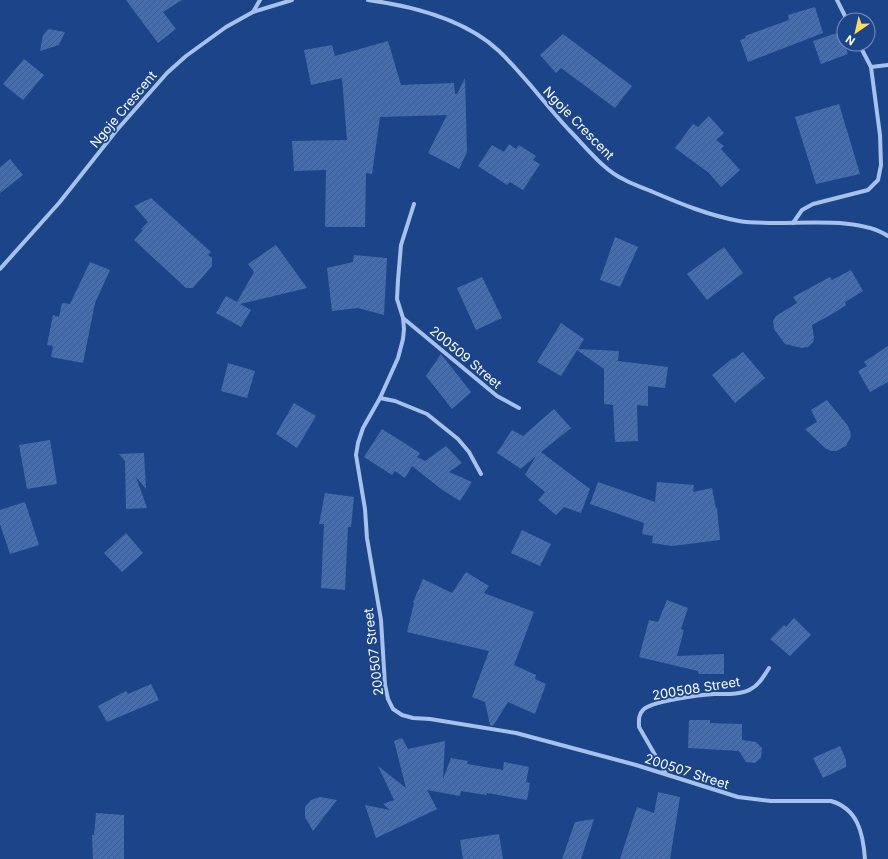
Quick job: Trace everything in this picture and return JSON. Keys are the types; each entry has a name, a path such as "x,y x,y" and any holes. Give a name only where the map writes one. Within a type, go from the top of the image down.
{"street":[{"path":"253,12 260,0"},
{"name":"Ngoje Crescent","path":"0,269 59,202 116,131 166,73 186,56 226,27 253,12 292,0"},
{"name":"Ngoje Crescent","path":"368,0 390,3 427,12 464,27 488,42 512,64 589,151 607,168 624,180 692,209 739,221 772,224 830,223 860,225 884,233 888,236"},
{"path":"837,0 843,12"},
{"path":"793,223 802,210 813,204 868,190 878,180 881,166 880,135 871,67 863,52"},
{"path":"871,67 888,65"},
{"name":"200507 Street","path":"414,204 401,245 397,299 403,318 403,339 398,358 380,398 363,428 356,455 364,503 367,538 381,620 385,685 388,699 393,709 402,716 516,733 636,765 738,797 771,801 831,801 839,803 846,807 853,815 859,826 865,859"},
{"name":"200509 Street","path":"403,318 485,387 497,396 519,408"},
{"path":"380,398 395,401 427,414 458,439 469,452 481,474"},
{"name":"200508 Street","path":"667,774 639,727 638,718 642,711 648,705 708,695 728,694 751,689 760,681 769,668"}],"building":[{"path":"126,0 182,0 163,12 176,29 158,43"},
{"path":"815,7 823,33 748,62 740,40 746,38 745,36 789,20 788,15"},
{"path":"48,29 65,32 59,45 40,51 43,35"},
{"path":"836,33 836,52 847,52 848,54 821,64 813,41"},
{"path":"563,34 632,86 615,108 561,68 556,73 540,55"},
{"path":"388,41 401,85 454,83 455,94 457,94 465,78 467,152 459,169 428,153 447,115 380,117 372,174 366,173 365,227 325,227 326,170 294,171 292,141 347,140 342,78 311,85 304,50 332,45 335,56"},
{"path":"24,59 44,75 23,100 3,84"},
{"path":"839,104 860,174 816,184 795,117"},
{"path":"709,116 724,133 716,140 724,146 721,149 740,170 721,187 709,173 675,148 693,124 698,127"},
{"path":"509,144 516,149 519,145 536,156 533,160 540,164 523,190 510,182 507,185 478,166 492,145 504,152"},
{"path":"10,159 23,175 0,193 0,167"},
{"path":"151,198 211,252 208,255 212,258 212,266 193,288 186,288 134,240 143,230 141,229 148,222 134,206"},
{"path":"615,237 638,247 620,287 600,280"},
{"path":"276,245 307,288 240,304 251,310 241,327 216,313 226,296 237,302 254,272 248,264"},
{"path":"724,247 743,273 707,300 687,274"},
{"path":"354,255 387,258 384,315 358,308 332,311 327,268 353,262"},
{"path":"90,262 110,270 95,303 83,363 51,357 53,346 47,345 53,315 59,317 62,303 70,304"},
{"path":"851,270 863,291 845,302 846,305 834,313 812,325 814,338 813,342 808,347 802,348 785,344 774,329 773,321 776,316 797,303 793,297 830,277 832,280"},
{"path":"482,277 502,318 476,330 457,288"},
{"path":"561,323 584,339 578,349 619,351 618,361 668,367 665,388 648,386 648,406 637,405 638,441 615,442 613,405 604,404 604,369 577,350 561,376 537,362"},
{"path":"888,346 888,382 870,392 858,371 867,366 864,362"},
{"path":"743,352 765,378 735,403 712,375"},
{"path":"441,354 471,392 452,409 426,376"},
{"path":"228,363 255,371 247,398 221,391"},
{"path":"827,400 848,426 851,436 846,446 836,451 831,451 825,448 805,429 817,422 811,410"},
{"path":"294,403 316,416 297,448 276,434"},
{"path":"554,409 571,428 541,452 590,489 581,513 564,507 556,515 538,500 545,492 525,475 536,456 521,469 497,453 512,430 523,436"},
{"path":"382,429 420,453 417,457 425,461 446,446 462,463 449,472 472,482 460,501 441,489 412,466 405,478 395,471 392,475 364,457"},
{"path":"50,440 57,484 27,489 19,445"},
{"path":"144,453 146,489 136,477 147,508 126,509 125,461 119,454"},
{"path":"598,482 655,502 657,482 694,485 693,492 712,488 716,509 717,508 720,540 672,546 652,543 653,536 642,534 644,523 590,504"},
{"path":"325,493 354,497 351,527 348,527 345,590 321,588 324,524 319,524"},
{"path":"25,502 39,545 10,554 0,524 0,510"},
{"path":"522,530 551,544 540,566 511,553"},
{"path":"126,533 143,553 122,572 104,553"},
{"path":"466,572 489,586 484,593 534,612 514,665 536,675 535,679 546,684 535,714 508,702 493,726 490,725 485,702 472,697 489,651 407,632 413,602 423,579 452,593"},
{"path":"667,600 688,608 681,629 684,630 677,656 724,654 724,674 699,674 698,671 639,657 649,620 658,622"},
{"path":"794,618 811,635 790,656 770,639 784,625 786,627"},
{"path":"151,684 159,700 107,722 98,706 126,691 128,694"},
{"path":"689,720 710,720 710,723 742,724 742,740 756,742 762,748 761,758 755,763 746,762 739,751 688,748"},
{"path":"402,738 408,749 445,741 443,779 451,758 468,761 467,764 503,770 504,762 529,767 526,782 530,783 527,800 487,793 486,795 461,791 460,796 427,790 437,809 376,838 365,805 390,810 383,804 394,800 378,766 406,788 394,741"},
{"path":"840,746 846,760 846,767 823,778 813,758"},
{"path":"658,792 680,797 670,859 620,859 637,807 654,813"},
{"path":"320,797 337,800 313,831 305,817 305,807 311,800"},
{"path":"96,813 124,815 124,859 93,859 92,835 94,835"},
{"path":"594,819 581,859 562,859 575,822"},
{"path":"499,834 503,859 463,859 460,840"}]}
